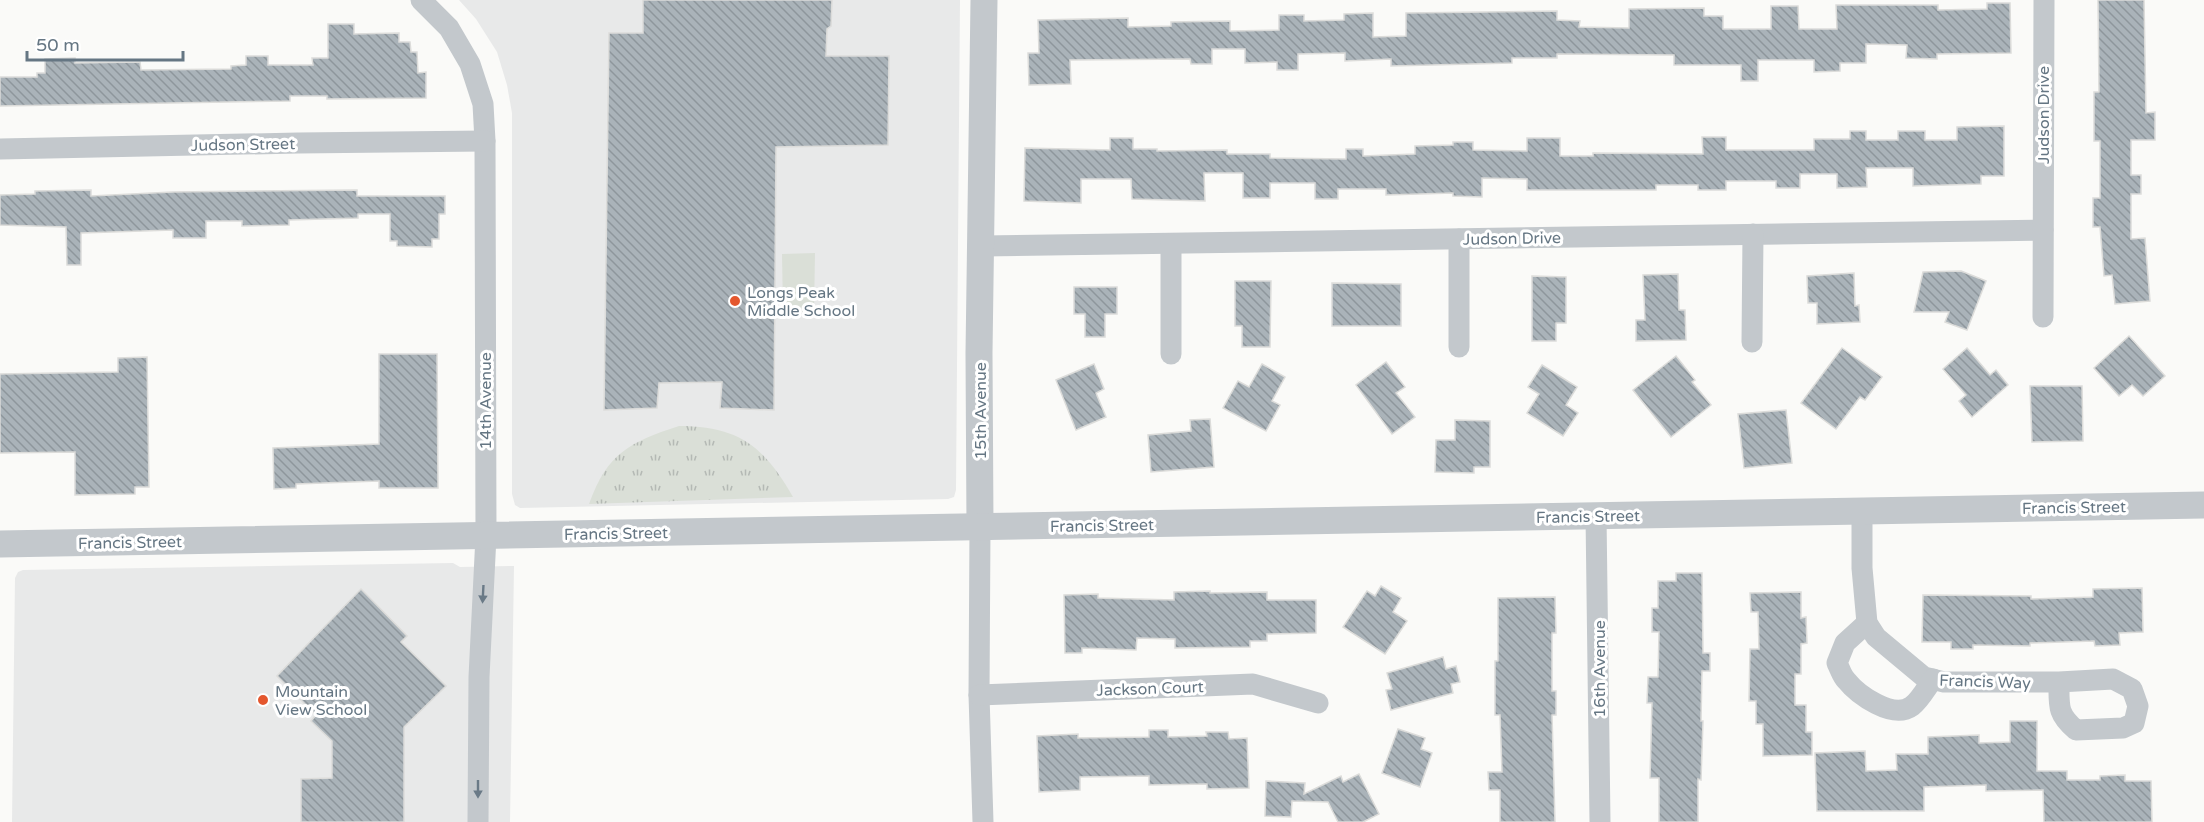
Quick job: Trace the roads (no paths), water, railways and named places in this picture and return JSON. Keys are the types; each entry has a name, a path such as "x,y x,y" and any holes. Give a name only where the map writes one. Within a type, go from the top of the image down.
{"street":[{"name":"14th Avenue","path":"421,0 449,28 470,64 483,104 486,536 479,677 478,822"},
{"name":"15th Avenue","path":"983,822 979,695 979,353 984,0"},
{"name":"Judson Drive","path":"2043,317 2044,0"},
{"name":"Judson Street","path":"0,149 485,141"},
{"name":"Judson Drive","path":"982,246 2043,230"},
{"path":"1752,342 1753,234"},
{"path":"1459,239 1459,347"},
{"path":"1171,244 1171,354"},
{"name":"Francis Street","path":"0,544 2204,505"},
{"path":"1862,511 1862,568 1867,623 1845,643 1837,663 1845,679 1867,699 1898,710 1911,706 1933,679"},
{"name":"16th Avenue","path":"1596,515 1600,822"},
{"name":"Francis Way","path":"1867,623 1876,637 1924,677 1944,682 2059,682"},
{"name":"Jackson Court","path":"979,695 1253,684 1318,704"}],"place":[{"name":"Longs Peak Middle School","path":"735,301"},
{"name":"Mountain View School","path":"263,700"}]}
